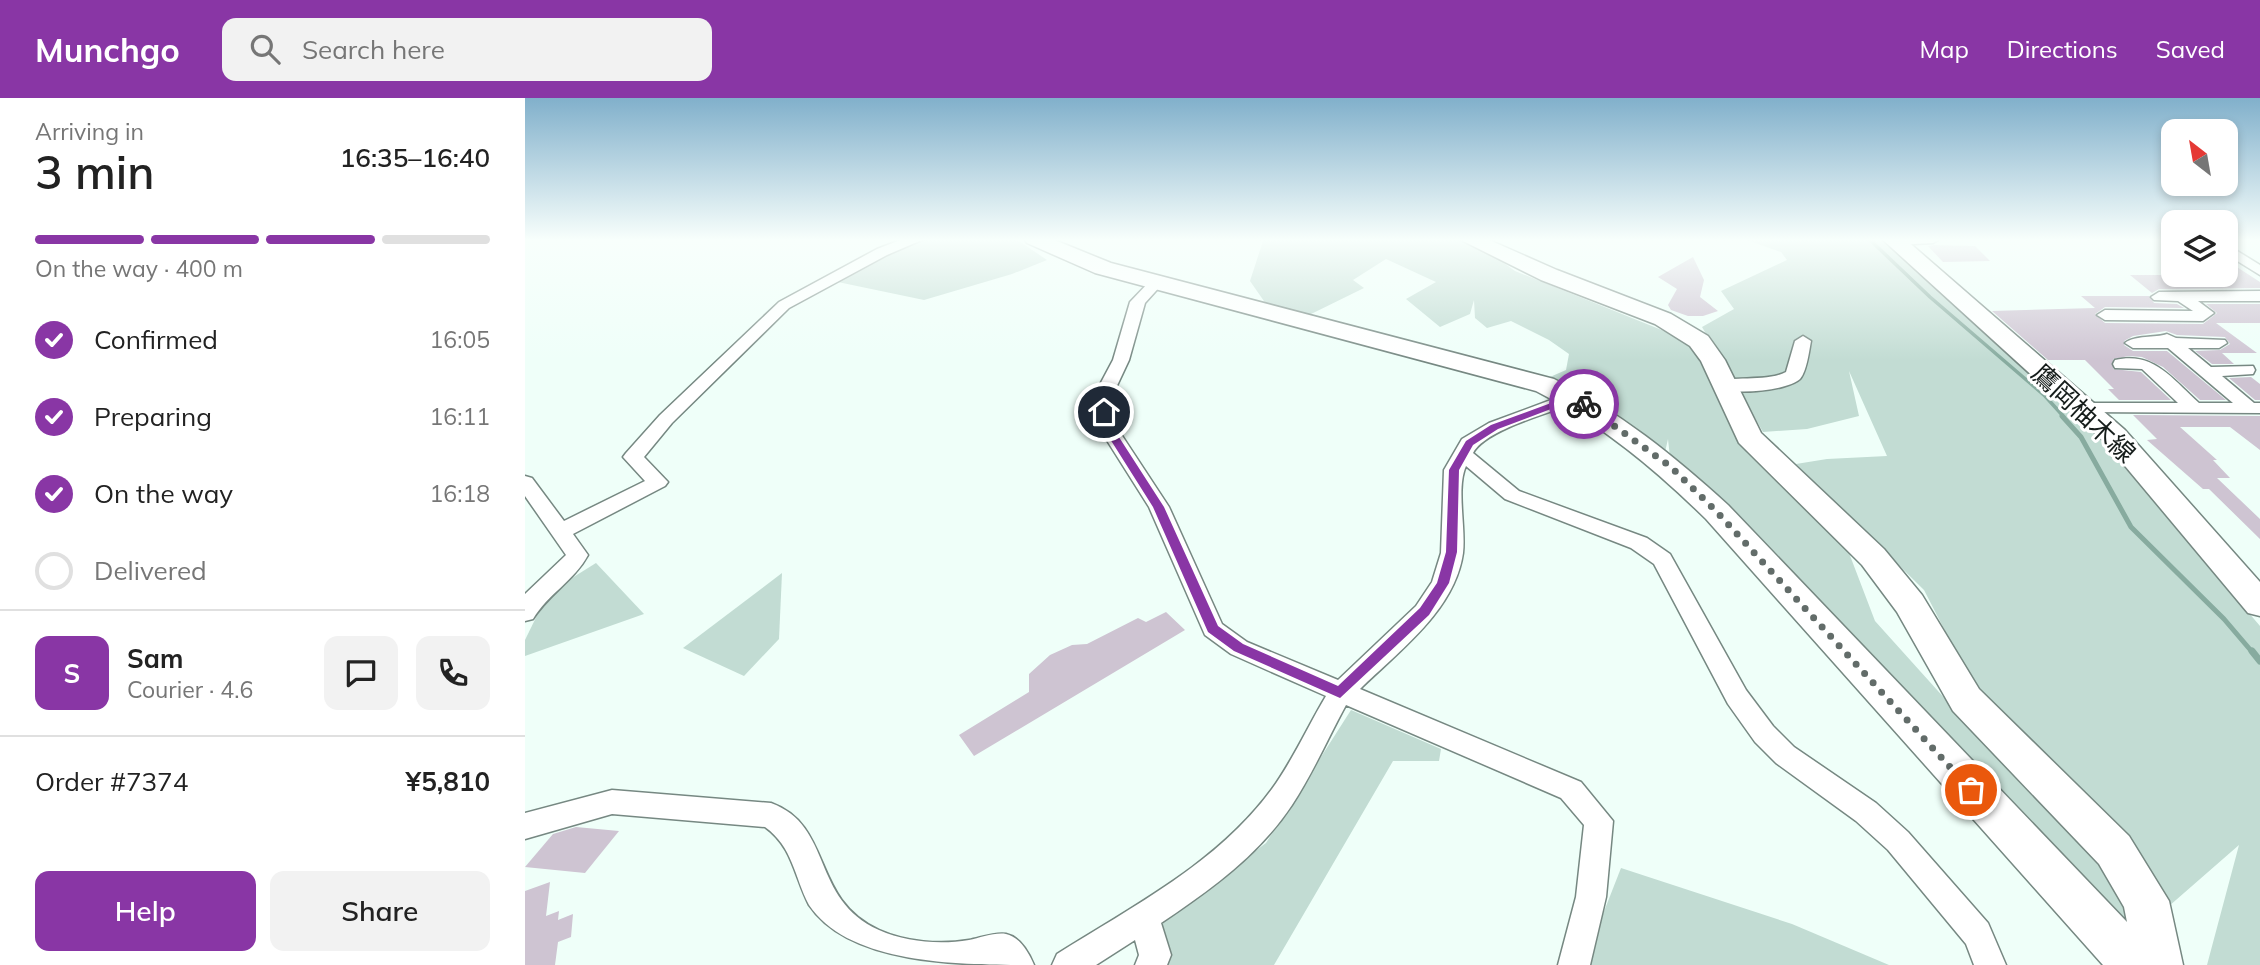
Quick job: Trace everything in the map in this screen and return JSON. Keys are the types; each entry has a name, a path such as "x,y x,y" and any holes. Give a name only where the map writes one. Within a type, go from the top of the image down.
{"street":[{"path":"562,531 658,482 633,457 666,419 772,315 832,279"},
{"path":"1148,279 1508,373 1573,398 1597,411 1671,467 1717,512 2135,965"},
{"path":"1560,279 1684,329 1705,348 1749,437 1893,579 1966,700 2114,850 2146,901 2159,965"},
{"name":"鷹岡柚木線","path":"1938,279 2115,436 2260,604"},
{"path":"1157,282 1138,302 1121,360 1105,392 1104,412 1110,431 1159,507 1213,629 1239,648 1571,790 1599,821 1591,897 1574,965"},
{"path":"2159,297 2260,296"},
{"path":"2105,316 2203,316 2206,313 2182,297"},
{"path":"1723,385 1768,386 1785,381 1794,375 1803,341"},
{"path":"2169,341 2255,408"},
{"path":"2133,343 2219,343"},
{"path":"2121,364 2146,364 2194,408"},
{"path":"2206,372 2247,370"},
{"path":"1068,965 1205,877 1247,838 1282,797 1340,693 1424,611 1443,583 1452,552 1454,470 1469,443 1495,427 1573,398"},
{"path":"2085,408 2255,408"},
{"path":"1462,453 1512,495 1639,543 1662,558 1737,697 1763,734 1785,755 1867,812 1898,841 1977,934 1990,965"},
{"path":"525,482 577,555 572,566 547,587 525,613"},
{"path":"525,826 568,811 613,802 771,815 789,826 804,850 827,908 855,935 893,950 946,958 1004,949 1018,965"},
{"path":"1143,916 1155,955 1151,965"}],"green space":[{"path":"836,279 994,279 924,300 833,281"},
{"path":"1354,279 1364,288 1307,316 1266,304 1250,281"},
{"path":"1430,279 1536,279 1689,341 1747,452 1841,532 1875,621 1983,741 1996,730 1924,590 1796,464 1827,459 1887,456 1849,371 1859,416 1807,429 1763,432 1702,327 1734,309 1721,291 1746,279 1931,279 1992,333 2103,442 2260,626 2260,965 2207,965 2239,845 2137,934 1671,467 1668,439 1663,461 1543,380 1566,370 1569,354 1549,340 1511,321 1487,328 1475,318 1474,300 1470,314 1440,327 1406,299 1436,282"},
{"path":"596,563 644,614 525,656 525,640 548,593"},
{"path":"782,573 779,639 744,676 683,648"},
{"path":"1351,710 1441,749 1439,761 1393,761 1274,965 1140,965 1165,918 1266,843"},
{"path":"1621,868 1792,924 1889,965 1583,965"}],"building":[{"path":"1662,279 1704,279 1700,297 1718,311 1703,316 1688,316 1671,310 1668,305 1677,289"},
{"path":"2135,279 2161,279 2161,287 2238,287 2238,279 2256,279 2260,282 2260,288 2159,289 2152,293"},
{"path":"2081,296 2149,296 2154,303 2177,304 2184,308 2105,307 2095,314 2105,323 2203,324 2217,313 2206,304 2260,304 2260,323 2216,323 2257,353 2222,353 2234,364 2212,364 2195,351 2220,350 2230,344 2225,337 2177,335 2166,331 2133,336 2124,341 2124,345 2133,351 2167,351 2226,400 2200,400 2163,367 2142,357 2129,356 2113,359 2113,369 2141,372 2171,400 2119,400 2108,389 2114,389 2085,360 2048,360 1992,311 2095,308"},
{"path":"2251,377 2260,384 2260,400 2255,400 2229,378"},
{"path":"2133,415 2260,416 2260,450 2230,427 2180,427 2217,460 2213,460 2230,478 2217,478 2260,519 2260,539 2209,489 2203,489 2147,440 2157,439"},
{"path":"1166,612 1185,630 974,756 959,735 1029,692 1029,674 1050,655 1072,645 1087,644 1138,618 1146,622"},
{"path":"576,827 619,831 585,873 525,867 553,834"},
{"path":"550,882 546,916 559,911 558,920 573,914 571,937 558,942 555,965 525,965 525,891"}],"waterway":[{"path":"1912,279 2045,396 2064,417"},
{"path":"2062,416 2081,437 2131,527 2224,619 2253,653"},
{"path":"2252,651 2260,661"}],"way so far":[{"path":"1584,404 1671,467 1717,512 1971,790"}],"route":[{"path":"1104,412 1110,431 1159,507 1213,629 1239,648 1340,693 1424,611 1443,583 1452,552 1454,470 1469,443 1495,427 1573,398 1584,404"}]}
